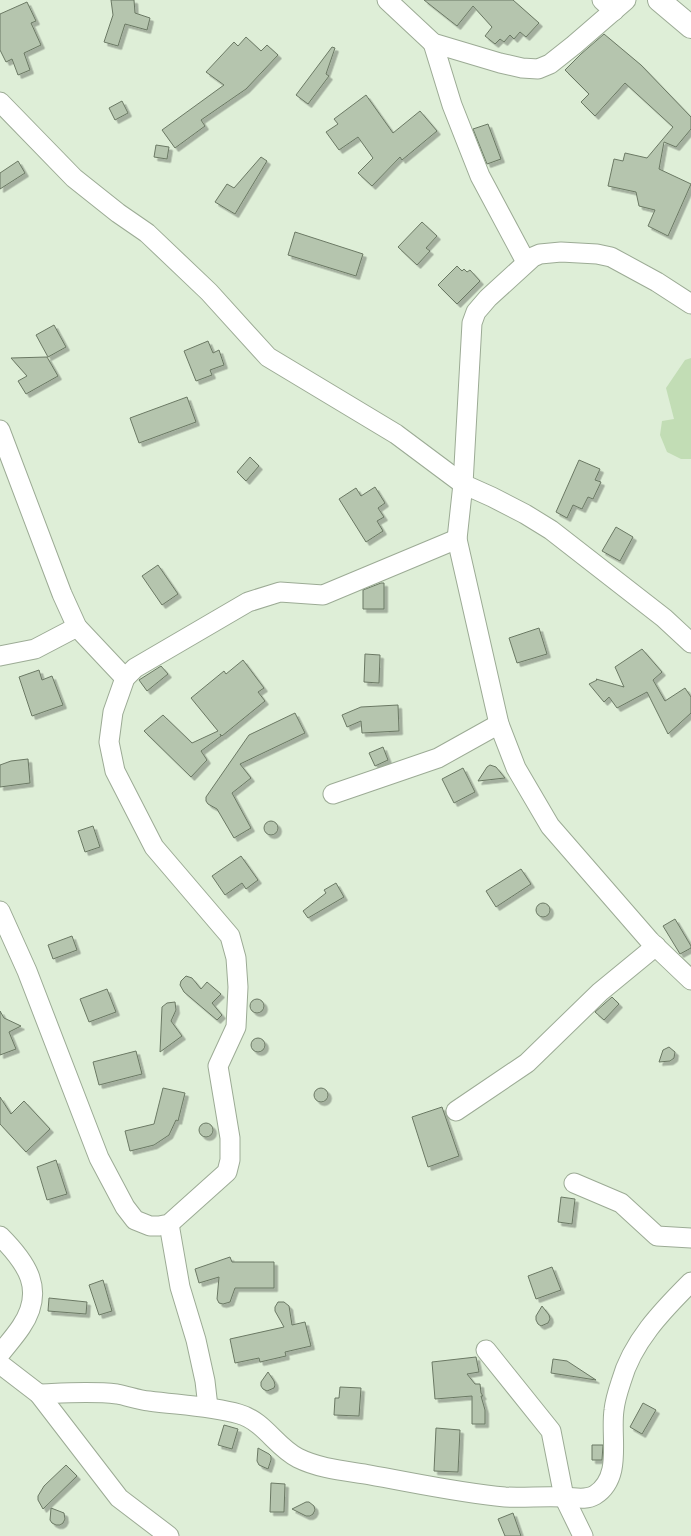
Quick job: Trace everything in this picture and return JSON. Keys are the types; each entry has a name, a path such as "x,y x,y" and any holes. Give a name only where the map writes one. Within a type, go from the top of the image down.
{"highway":[{"path":"659,0 691,27"}],"street":[{"path":"387,0 433,43 515,66 538,69 550,64 614,4"},
{"path":"433,43 452,105 480,176 526,262"},
{"path":"0,102 74,178 118,213 147,233 209,292 268,357 396,434 463,484 525,514 551,530 664,618 691,643"},
{"path":"691,304 657,282 611,257 597,254 576,253 540,254 526,262 488,298 476,312 472,323 463,484 457,539 499,724 516,768 550,826 656,946 691,980"},
{"path":"0,430 62,594 77,627 125,678"},
{"path":"0,911 27,971 98,1158 125,1207 135,1220 150,1226 169,1224 227,1172 229,1166 230,1138 218,1066 236,1027 238,986 236,958 230,936 154,847 115,771 110,742 113,712 125,678 135,668 248,602 280,592 323,595 457,539"},
{"path":"0,656 35,649 77,627"},
{"path":"333,794 438,758 499,724"},
{"path":"456,1111 527,1063 600,992 656,946"},
{"path":"574,1183 621,1202 657,1236 691,1238"},
{"path":"169,1224 180,1287 196,1340 205,1381 208,1407"},
{"path":"0,1236 14,1251 27,1270 32,1282 33,1297 29,1313 21,1327 0,1354"},
{"path":"39,1394 79,1392 118,1394 146,1401 208,1407 242,1415 262,1427 277,1443 297,1458 323,1466 453,1490 505,1497 564,1497 586,1499 596,1494 610,1479 612,1468 614,1411 627,1363 646,1332 664,1309 691,1282"},
{"path":"486,1350 551,1431 564,1497 584,1536"},
{"path":"0,1364 39,1394 119,1498 169,1536"}],"green space":[{"path":"691,358 691,459 681,459 667,452 660,435 662,421 674,419 666,388 685,360"}],"building":[{"path":"111,0 134,0 135,13 150,18 147,30 125,24 118,46 104,42 113,15"},
{"path":"424,0 513,0 539,23 526,37 520,32 514,39 510,35 504,42 500,39 495,44 485,36 492,27 473,6 457,26"},
{"path":"27,2 36,21 31,23 41,45 24,53 30,70 18,75 12,59 6,62 0,50 0,14"},
{"path":"604,34 641,65 691,117 691,129 676,147 664,142 659,169 691,184 668,236 648,226 655,210 639,206 636,192 608,186 614,159 623,161 625,153 647,158 673,127 625,83 595,116 581,102 589,94 565,70"},
{"path":"246,37 261,51 267,45 278,55 246,89 201,120 205,126 175,148 162,130 224,85 206,72 234,42 238,46"},
{"path":"332,47 335,48 326,74 329,76 308,104 296,95"},
{"path":"366,95 393,133 420,111 437,131 402,160 400,157 372,186 358,173 373,158 358,137 339,150 326,132 338,124 334,119"},
{"path":"122,101 128,113 115,120 109,108"},
{"path":"488,124 501,159 487,164 473,129"},
{"path":"156,145 169,147 167,159 154,157"},
{"path":"261,157 267,161 235,214 215,202 227,184 234,188"},
{"path":"18,161 25,173 0,189 0,173"},
{"path":"422,222 437,236 426,248 430,251 417,265 398,247"},
{"path":"295,232 363,254 356,276 288,255"},
{"path":"457,266 462,271 464,269 467,272 470,270 480,281 457,304 438,285"},
{"path":"54,325 66,347 48,357 36,335"},
{"path":"208,341 213,353 219,350 224,365 210,370 212,375 196,381 184,351"},
{"path":"47,357 58,376 26,394 18,381 27,376 11,358"},
{"path":"187,397 196,422 139,443 130,418"},
{"path":"250,457 259,466 246,481 237,472"},
{"path":"579,460 600,469 595,480 601,482 593,499 588,497 582,509 573,505 567,518 556,512"},
{"path":"375,487 385,503 378,508 384,517 377,521 383,531 366,542 339,499 356,488 361,496"},
{"path":"616,527 633,537 620,561 602,551"},
{"path":"158,565 178,594 162,605 142,576"},
{"path":"384,583 384,609 363,609 363,590"},
{"path":"539,628 547,654 517,663 509,638"},
{"path":"642,649 662,672 653,680 665,701 685,688 691,697 691,713 668,734 647,692 617,708 609,697 604,702 589,684 597,680 596,679 624,687 615,667"},
{"path":"365,654 380,655 379,683 364,682"},
{"path":"243,660 264,688 258,692 265,701 222,736 220,734 221,736 201,751 207,760 191,777 144,731 163,715 192,743 218,731 191,698 224,671 226,674"},
{"path":"161,666 168,674 147,691 139,680"},
{"path":"39,670 42,680 52,676 63,705 32,716 19,677"},
{"path":"398,705 399,731 362,733 361,721 347,727 342,715 361,707"},
{"path":"295,713 305,733 240,764 251,778 232,793 251,828 234,838 217,809 208,804 206,797 249,735"},
{"path":"383,747 388,760 375,766 369,753"},
{"path":"28,759 30,783 0,787 0,765 11,761"},
{"path":"490,765 496,767 505,778 478,781 487,767"},
{"path":"463,768 475,792 454,803 442,779"},
{"path":"268,821 274,821 278,825 278,831 274,835 268,835 264,831 264,825"},
{"path":"93,826 100,847 85,852 78,831"},
{"path":"241,856 258,880 246,889 242,883 225,895 212,876"},
{"path":"521,869 531,884 496,907 486,891"},
{"path":"336,883 344,897 308,918 303,911 326,893 324,890"},
{"path":"540,903 546,903 550,907 550,913 546,917 540,917 536,913 536,907"},
{"path":"675,919 691,946 691,948 680,954 663,926"},
{"path":"72,936 77,950 53,959 48,945"},
{"path":"186,976 192,978 201,989 207,982 221,994 212,1003 222,1015 217,1020 184,992 180,985 181,981"},
{"path":"107,989 116,1012 89,1022 80,999"},
{"path":"612,997 619,1004 604,1020 595,1012"},
{"path":"257,999 262,1001 264,1006 262,1011 257,1013 252,1011 250,1006 252,1001"},
{"path":"175,1002 176,1010 171,1021 182,1036 160,1052 162,1007 167,1003"},
{"path":"0,1011 4,1018 21,1026 9,1032 16,1049 0,1055"},
{"path":"255,1038 261,1038 265,1042 265,1048 261,1052 255,1052 251,1048 251,1042"},
{"path":"669,1047 675,1052 674,1058 670,1061 659,1062 663,1050"},
{"path":"136,1051 142,1074 99,1085 93,1062"},
{"path":"163,1088 185,1093 178,1121 176,1120 169,1135 154,1145 130,1151 125,1131 154,1124"},
{"path":"318,1088 324,1088 328,1092 328,1098 324,1102 318,1102 314,1098 314,1092"},
{"path":"0,1097 11,1114 24,1101 50,1129 26,1152 0,1124"},
{"path":"442,1107 459,1156 428,1167 412,1117"},
{"path":"203,1123 209,1123 213,1127 213,1133 209,1137 203,1137 199,1133 199,1127"},
{"path":"56,1160 67,1194 47,1200 37,1167"},
{"path":"561,1197 575,1199 572,1224 558,1222"},
{"path":"230,1257 232,1262 274,1262 274,1288 235,1288 230,1302 223,1304 219,1303 217,1299 219,1277 199,1283 195,1269"},
{"path":"552,1267 561,1290 536,1299 528,1276"},
{"path":"103,1280 112,1311 99,1315 89,1285"},
{"path":"49,1298 87,1302 86,1314 48,1311"},
{"path":"278,1302 284,1302 289,1306 292,1325 305,1322 311,1346 285,1352 286,1356 260,1362 259,1358 235,1363 230,1339 284,1327 275,1311 275,1307"},
{"path":"542,1306 549,1315 550,1319 548,1323 541,1326 536,1320 536,1316"},
{"path":"476,1357 479,1372 467,1374 475,1384 480,1384 481,1393 483,1396 481,1396 485,1410 485,1424 472,1424 472,1396 435,1399 432,1362"},
{"path":"553,1359 567,1361 596,1380 551,1373"},
{"path":"268,1372 275,1385 274,1388 267,1391 261,1386 261,1382"},
{"path":"340,1387 361,1388 359,1416 334,1415 335,1398 339,1398"},
{"path":"643,1403 656,1410 642,1434 630,1427"},
{"path":"224,1425 238,1429 232,1449 218,1445"},
{"path":"436,1428 460,1430 458,1472 434,1471"},
{"path":"592,1445 603,1445 602,1460 592,1460"},
{"path":"258,1448 271,1456 268,1469 259,1465 257,1461"},
{"path":"66,1465 77,1476 43,1509 38,1500 38,1496 44,1486"},
{"path":"271,1483 285,1484 284,1512 270,1512"},
{"path":"309,1502 314,1506 315,1510 310,1516 306,1516 292,1509"},
{"path":"51,1508 64,1513 65,1519 60,1525 52,1523 50,1520"},
{"path":"513,1513 521,1536 505,1536 498,1519"}]}
